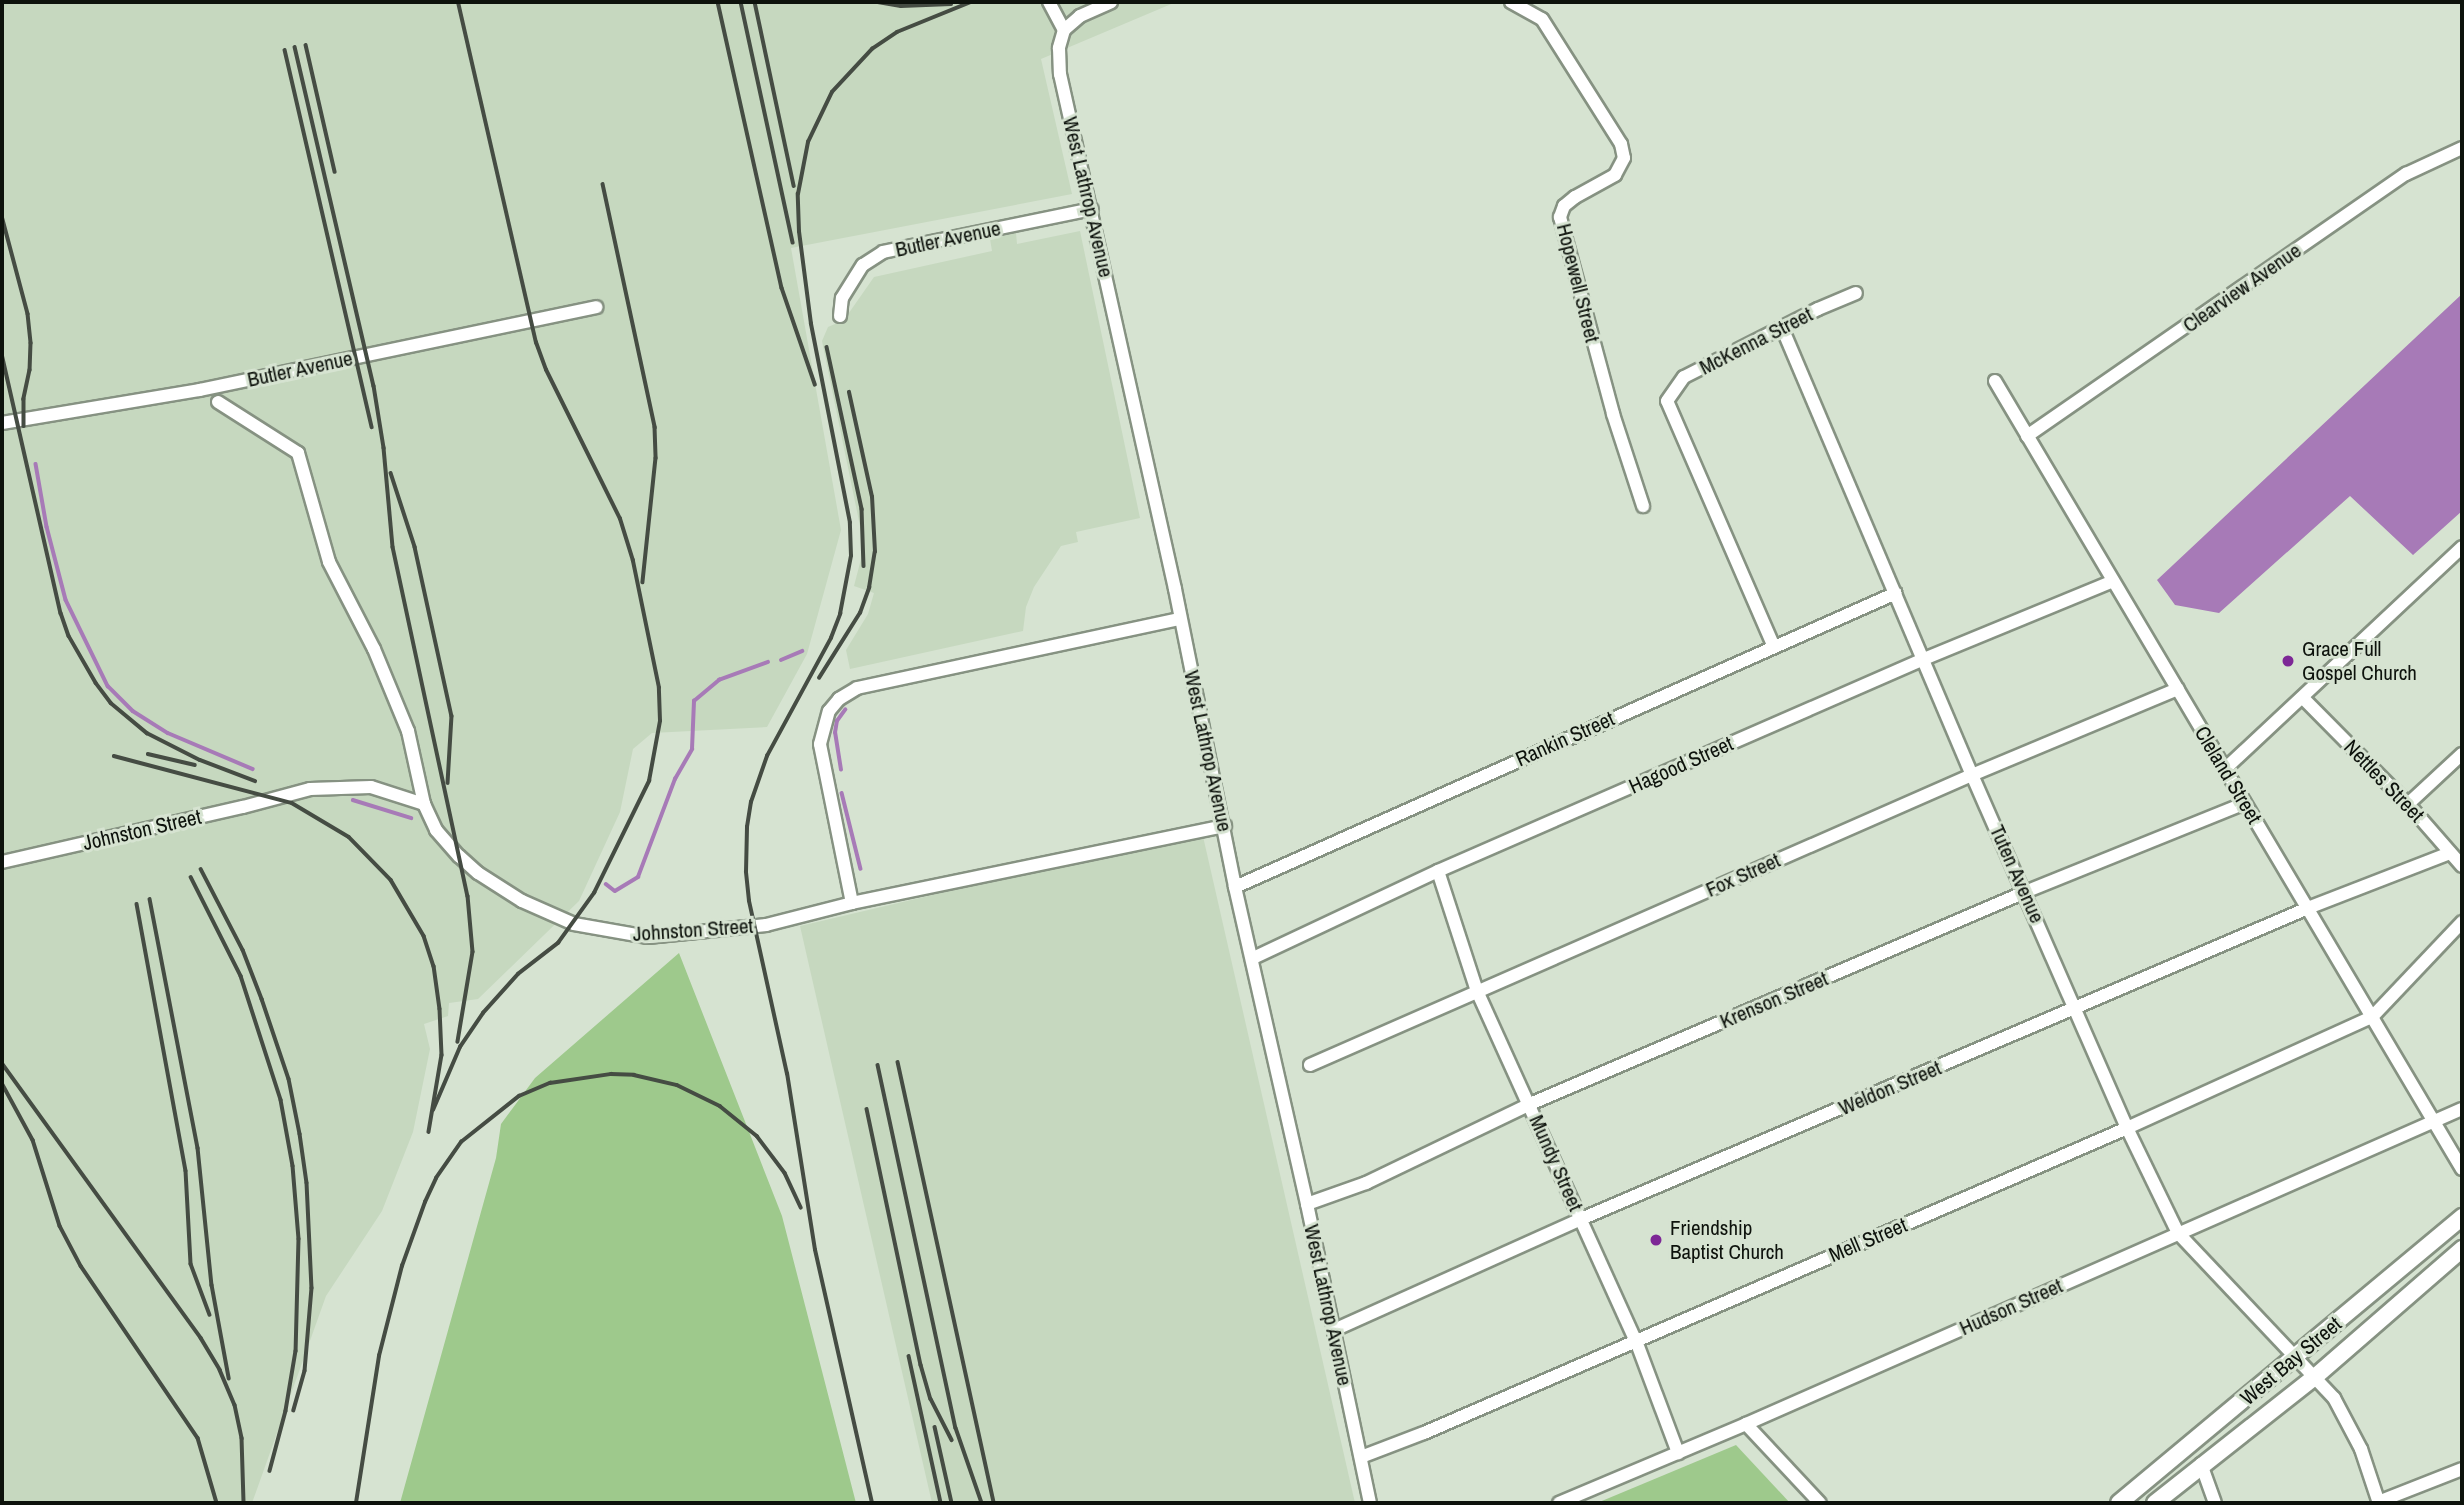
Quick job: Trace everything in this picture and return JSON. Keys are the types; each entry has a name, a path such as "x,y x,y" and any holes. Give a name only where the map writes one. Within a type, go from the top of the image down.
{"main road":[{"name":"West Bay Street","path":"2119,1503 2462,1217"},
{"name":"West Bay Street","path":"2155,1503 2201,1464 2316,1376 2462,1250"}],"street":[{"path":"1049,2 1064,30 1080,16 1111,2"},
{"name":"Hopewell Street","path":"1511,2 1542,19 1621,144 1624,158 1615,175 1575,197 1564,206 1560,217 1613,414 1643,506"},
{"name":"West Lathrop Avenue","path":"1064,30 1059,48 1060,74 1092,209 1225,826 1235,887 1307,1204 1370,1503"},
{"name":"Clearview Avenue","path":"2027,436 2406,174 2462,148"},
{"name":"Butler Avenue","path":"840,316 842,298 863,265 883,252 1092,209"},
{"name":"McKenna Street","path":"1774,647 1667,401 1684,377 1783,330 1818,309 1856,293"},
{"name":"Butler Avenue","path":"2,423 200,390 596,307"},
{"name":"Tuten Avenue","path":"1783,330 1972,775 2127,1128 2178,1233 2316,1376 2346,1418 2361,1449 2378,1503"},
{"name":"Cleland Street","path":"1995,381 2462,1169"},
{"path":"218,402 298,453 329,562 374,649 408,731 424,804"},
{"path":"2225,769 2462,547"},
{"name":"Hagood Street","path":"1252,958 1438,871 1924,659 2113,581"},
{"name":"Rankin Street","path":"1235,887 1896,593"},
{"path":"852,903 820,744 829,711 839,699 857,688 1180,619"},
{"name":"Fox Street","path":"1310,1065 1972,775 2178,689"},
{"name":"Nettles Street","path":"2303,698 2408,804 2462,866"},
{"path":"2408,804 2462,754"},
{"name":"Johnston Street","path":"2,862 310,789 371,787 424,804 436,830 478,873 502,890 574,924 617,934 648,937 724,932 754,924 766,925 852,903 1225,826"},
{"name":"Krenson Street","path":"1307,1204 1366,1183 1530,1104 2025,892 2245,803"},
{"name":"Weldon Street","path":"1334,1330 1581,1219 2076,1010 2308,908 2449,853"},
{"name":"Mundy Street","path":"1438,871 1477,991 1636,1341 1678,1452"},
{"path":"2372,1017 2462,922"},
{"name":"Mell Street","path":"1361,1457 2127,1128 2372,1017"},
{"name":"Hudson Street","path":"1559,1503 1746,1424 2462,1109"},
{"path":"1746,1424 1820,1503"},
{"path":"2201,1464 2215,1503"},
{"path":"2378,1503 2462,1469"}],"shaded area":[{"path":"2,2 1176,2 1041,59 1072,194 791,248 841,530 807,654 767,727 652,733 633,749 620,812 579,901 478,999 449,1003 448,1016 424,1024 430,1049 413,1132 382,1211 326,1296 252,1503 2,1503"},
{"path":"1080,231 1140,518 1076,532 1078,542 1061,546 1034,587 1026,607 1023,631 850,669 846,650 868,614 874,593 854,586 861,559 861,531 822,341 828,327 844,320 874,277 992,251 990,239 1016,233 1017,244"},
{"path":"2462,294 2462,511 2413,555 2350,496 2219,613 2175,605 2157,580"},
{"path":"1202,832 1355,1503 932,1503 800,926"}],"green space":[{"path":"679,953 782,1216 856,1503 400,1503 496,1158 501,1124 535,1078"},
{"path":"1736,1445 1790,1503 1597,1503"}],"waterway":[{"path":"36,464 47,527 66,600 108,686 133,711 168,733 253,769"},
{"path":"781,660 802,651"},
{"path":"606,884 615,891 638,877 675,779 692,749 694,701 719,680 768,662"},
{"path":"841,770 835,733 837,721 845,710"},
{"path":"842,793 861,869"},
{"path":"353,800 411,818"}],"railway":[{"path":"433,1110 460,1047 483,1013 518,974 558,943 594,893 649,781 660,721 659,688 633,561 620,519 546,370 536,343 458,2"},
{"path":"718,2 782,288 815,384"},
{"path":"741,2 793,242"},
{"path":"755,2 794,186"},
{"path":"878,2 901,6 951,4"},
{"path":"872,1503 815,1250 787,1074 749,901 746,872 747,827 751,802 767,756 831,638 840,614 851,556 850,523 811,324 799,232 798,194 808,142 832,92 872,49 897,32 971,2"},
{"path":"306,45 335,172"},
{"path":"295,47 374,386 384,448 393,547 468,896 473,952 458,1042"},
{"path":"285,50 372,427"},
{"path":"603,184 655,427 656,458 643,582"},
{"path":"2,216 28,314 31,343 30,370 24,399 24,426"},
{"path":"827,347 862,509 864,566"},
{"path":"2,354 61,613 69,636 96,683 111,703 147,733 200,760 255,781"},
{"path":"819,678 860,613 869,588 875,552 872,497 849,392"},
{"path":"391,473 415,547 452,716 448,783"},
{"path":"148,754 195,765"},
{"path":"114,756 292,803 349,837 391,880 424,936 434,966 440,1009 442,1055 429,1132"},
{"path":"201,869 243,950 262,999 289,1079 300,1134 307,1183 312,1288 305,1371 294,1410"},
{"path":"191,877 241,976 281,1100 293,1166 299,1239 296,1351 286,1411 270,1471"},
{"path":"150,899 198,1148 212,1285 229,1378"},
{"path":"137,904 186,1171 191,1264 210,1315"},
{"path":"898,1062 994,1503"},
{"path":"2,1063 201,1338 220,1370 235,1405 242,1438 244,1503"},
{"path":"878,1065 956,1428 982,1503"},
{"path":"356,1503 379,1356 402,1266 425,1202 436,1178 461,1142 519,1096 550,1083 611,1074 634,1075 677,1085 720,1106 757,1136 785,1173 801,1207"},
{"path":"2,1083 33,1140 60,1226 81,1266 198,1438 217,1503"},
{"path":"867,1109 921,1365 931,1399 952,1440"},
{"path":"909,1356 941,1503"},
{"path":"935,1427 952,1503"}],"place":[{"name":"Grace Full Gospel Church","path":"2288,661"},
{"name":"Friendship Baptist Church","path":"1656,1240"}]}
